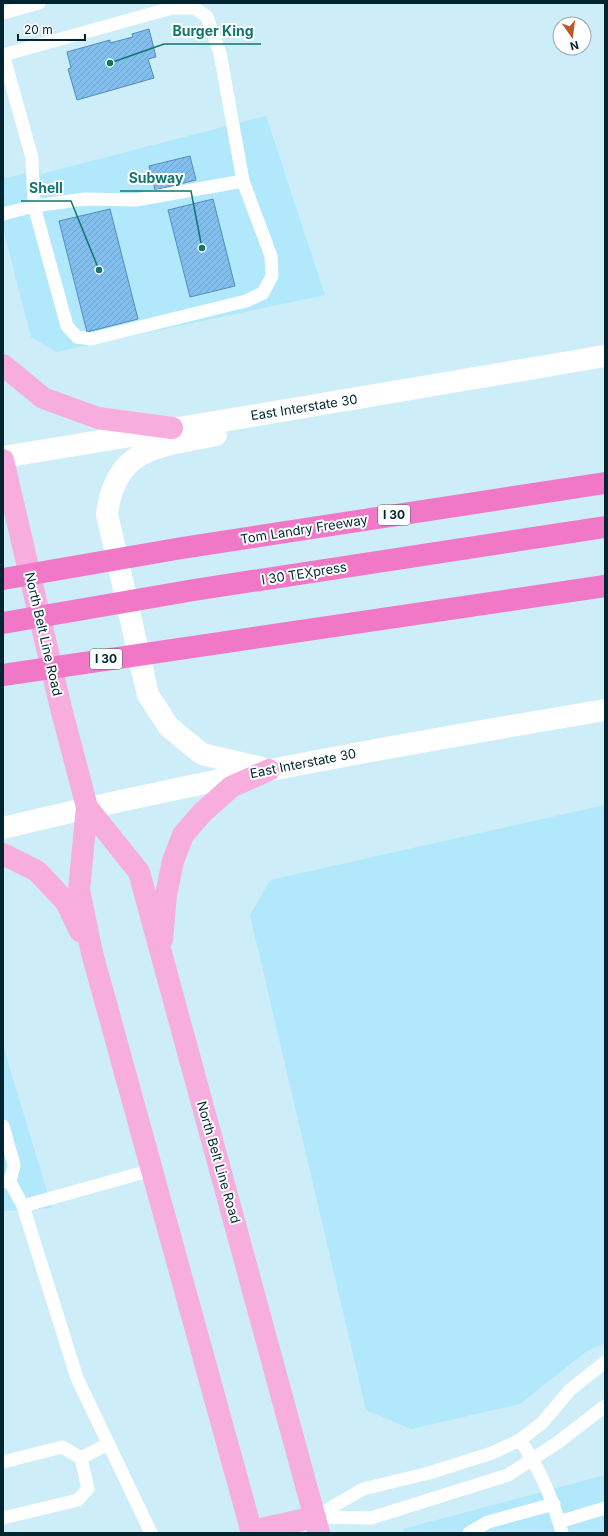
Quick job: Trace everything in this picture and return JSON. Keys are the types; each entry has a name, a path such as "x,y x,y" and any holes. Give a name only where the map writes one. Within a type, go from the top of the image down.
{"highway":[{"name":"Tom Landry Freeway","path":"3,579 182,548 605,483"},
{"name":"I 30 TEXpress","path":"3,623 194,590 605,526"},
{"name":"I 30","path":"3,675 210,643 605,586"}],"main road":[{"name":"East Interstate 30","path":"3,457 605,356"},
{"path":"3,365 43,398 98,418 172,428"},
{"path":"269,770 202,754 169,727 148,694 107,514 109,498 121,472 135,457 151,449 256,427 290,410"},
{"name":"North Belt Line Road","path":"3,460 87,808 80,890 92,953 249,1532"},
{"name":"East Interstate 30","path":"3,828 87,808 269,770 403,744 605,710"},
{"path":"160,952 166,895 173,861 184,835 202,813 231,787 269,770"},
{"name":"North Belt Line Road","path":"87,808 139,872 317,1525"},
{"path":"3,854 37,870 66,902 92,953"},
{"path":"249,1532 317,1525"}],"lane":[{"path":"3,13 39,3"},
{"path":"172,8 195,8 207,16 220,53 243,181 271,256 272,276 263,293 246,301 91,339 77,337 67,326 34,206 32,158 3,55 172,8"},
{"path":"3,214 34,206 85,198 136,200 243,181"},
{"path":"3,1126 14,1165 6,1181 23,1206 77,1378 151,1533"},
{"path":"23,1206 152,1170"},
{"path":"317,1525 363,1488 430,1473 492,1453 520,1440 542,1423 571,1389 605,1362"},
{"path":"317,1525 370,1518 508,1475 557,1443 605,1406"},
{"path":"520,1440 532,1458 554,1504 561,1528 605,1508"},
{"path":"81,1458 108,1444"},
{"path":"3,1462 62,1447 81,1458 88,1489 78,1500 3,1518"},
{"path":"469,1533 488,1522 554,1504"}],"shaded area":[{"path":"266,116 325,295 56,352 31,337 3,229 3,179 40,169 41,174"},
{"path":"605,805 605,1343 587,1351 520,1404 411,1429 366,1410 250,915 270,880"},
{"path":"3,1046 52,1208 3,1211"},
{"path":"605,1475 605,1533 404,1533 403,1529"}],"building":[{"path":"149,29 156,57 148,59 154,78 77,100 68,69 71,68 67,52 110,40 110,43 133,37 132,34"},
{"path":"190,156 196,180 155,190 149,166"},
{"path":"213,199 235,286 190,297 168,210"},
{"path":"110,209 138,319 87,332 59,221"}],"place":[{"name":"Burger King","path":"110,63"},
{"name":"Subway","path":"202,248"},
{"name":"Shell","path":"99,270"}]}
